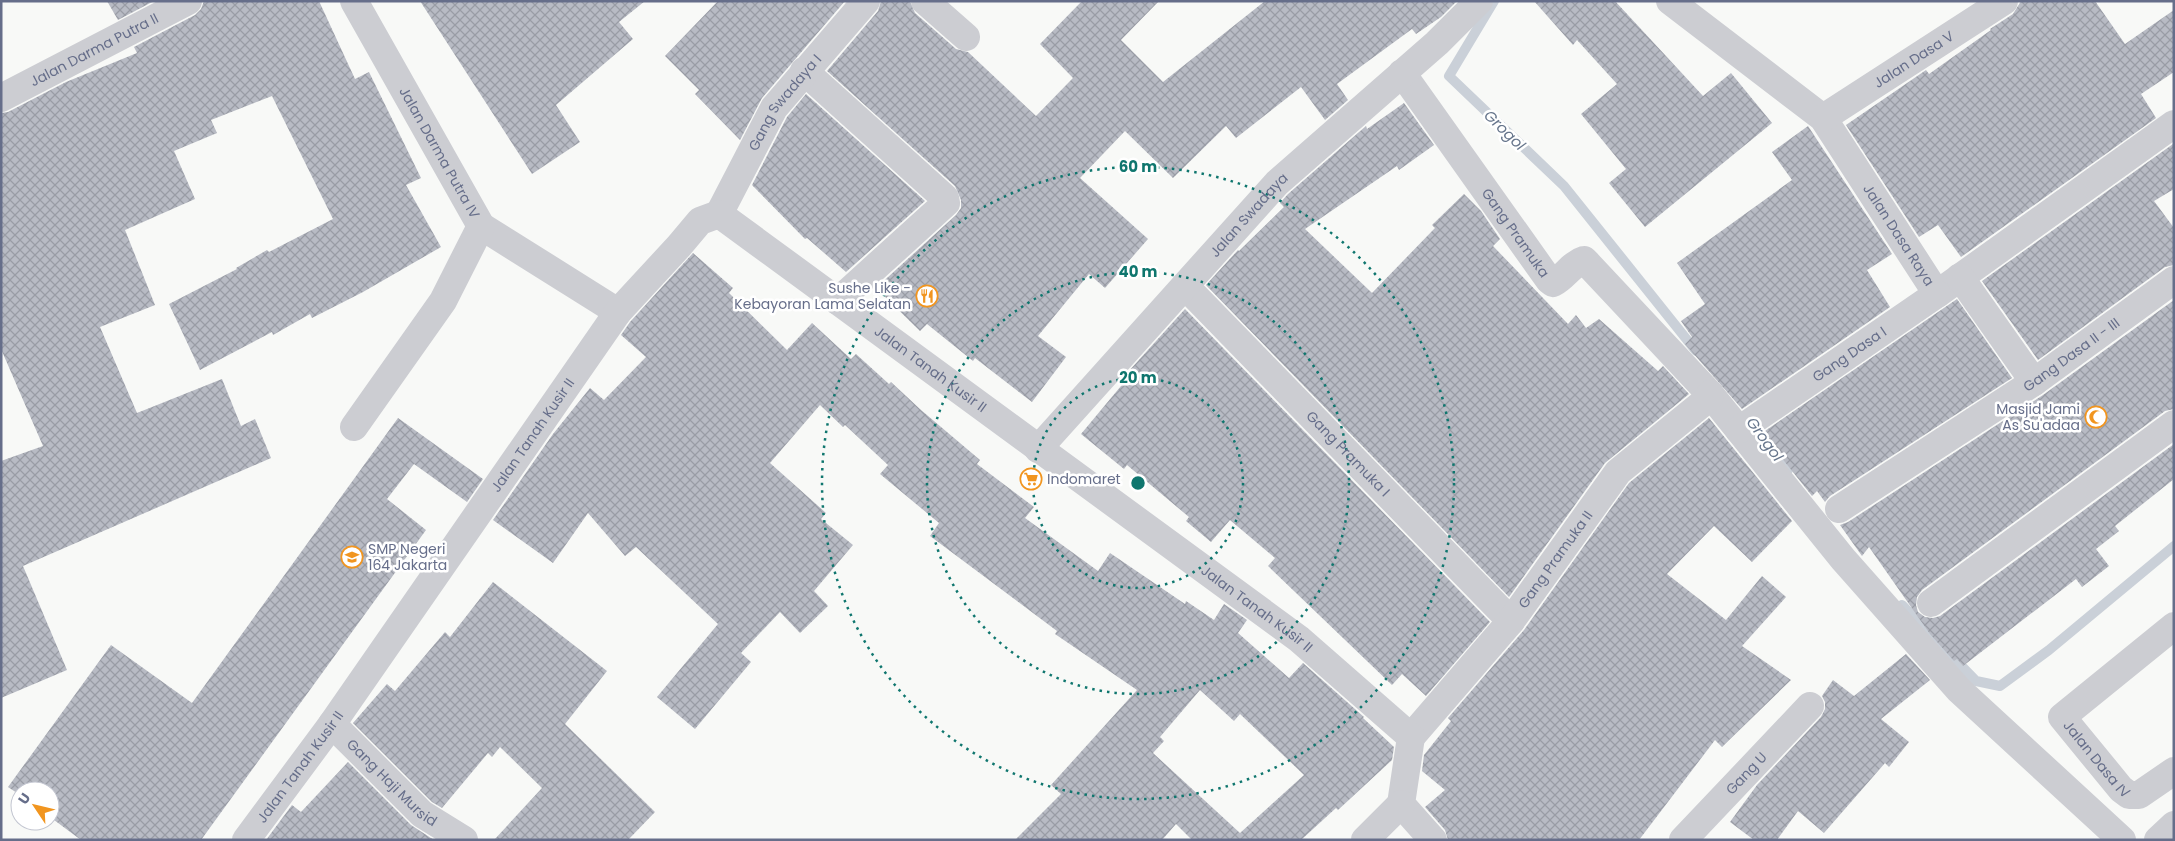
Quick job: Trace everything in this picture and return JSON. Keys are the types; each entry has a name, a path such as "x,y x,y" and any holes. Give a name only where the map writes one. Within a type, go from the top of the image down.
{"street":[{"name":"Jalan Darma Putra II","path":"1,98 188,1"},
{"name":"Jalan Darma Putra IV","path":"354,1 481,226 442,301 354,427"},
{"name":"Gang Swadaya I","path":"719,214 774,108 866,1"},
{"path":"925,1 966,37"},
{"name":"Jalan Swadaya","path":"1038,449 1277,183 1402,73 1479,1"},
{"name":"Jalan Dasa Raya","path":"1670,1 1823,118 1938,294 2174,124"},
{"name":"Jalan Dasa V","path":"1823,118 2004,1"},
{"path":"804,71 945,198 946,204 838,301"},
{"name":"Gang Pramuka","path":"1402,73 1549,280 1553,282 1561,279 1577,262 1584,260 1710,394"},
{"name":"Jalan Tanah Kusir II","path":"246,840 332,724 618,312 700,221 719,214 1299,639 1411,737"},
{"path":"481,226 618,312"},
{"path":"1960,277 2034,382"},
{"name":"Gang Dasa II - III","path":"1839,508 2034,382 2174,280"},
{"name":"Gang Pramuka I","path":"1185,286 1512,621"},
{"name":"Gang Dasa I","path":"1750,423 1938,294"},
{"path":"1710,394 1750,423 1843,559 1940,671 2122,840"},
{"name":"Gang Pramuka II","path":"1411,737 1512,621 1618,472 1709,398 1710,394"},
{"path":"1931,603 2174,424"},
{"name":"Jalan Dasa IV","path":"2172,632 2062,717 2121,789 2129,796 2139,795 2174,771"},
{"name":"Gang U","path":"1684,840 1810,706"},
{"name":"Gang Haji Mursid","path":"332,724 422,814 460,838"},
{"path":"1365,840 1401,804 1411,737"},
{"path":"1401,804 1433,840"},
{"path":"2158,840 2174,824"}],"building":[{"path":"107,1 154,1 118,20"},
{"path":"204,1 319,1 355,79 369,72 421,178 406,185 441,247 363,292 312,318 310,314 273,335 272,332 200,370 169,304 237,269 267,250 269,252 333,219 272,96 211,120 217,133 174,151 195,199 125,230 155,305 100,327 137,413 222,379 241,426 255,419 271,458 23,566 67,670 1,698 1,461 43,446 1,349 1,113 8,112 66,82 137,53 134,47 195,15 201,9"},
{"path":"420,1 645,1 619,22 633,39 556,105 580,142 532,174"},
{"path":"718,1 845,1 762,98 740,140 695,94 699,90 665,56"},
{"path":"881,1 910,1 915,13 956,49 968,52 1036,116 1073,78 1040,44 1082,1 1159,1 1121,40 1163,82 1265,1 1457,1 1441,17 1416,34 1412,29 1337,84 1348,100 1325,120 1301,87 1236,138 1226,126 1173,178 1125,131 1080,178 1148,239 1105,288 1089,274 1038,336 1066,357 1032,402 975,358 973,361 927,324 920,331 876,288 956,215 961,208 961,200 955,186 827,71 878,11"},
{"path":"1534,1 1615,1 1703,96 1731,73 1772,123 1645,227 1609,183 1626,169 1581,114 1617,84 1577,40 1573,45"},
{"path":"2021,1 2095,1 2125,44 2174,10 2174,72 2141,94 2156,118 1961,257 1938,225 1919,237 1846,125 1926,70 1929,74 2013,14"},
{"path":"806,94 925,201 846,272 807,238 805,239 752,185 787,117"},
{"path":"1404,103 1434,145 1399,170 1397,166 1305,229 1372,293 1435,228 1432,225 1464,194 1481,211 1500,239 1493,246 1568,324 1576,315 1586,328 1599,319 1658,371 1663,366 1689,394 1605,463 1509,597 1206,285 1238,250 1284,207 1280,203 1288,194 1366,126 1367,129"},
{"path":"1808,126 1892,254 1867,270 1890,307 1742,409 1685,344 1692,337 1681,321 1705,304 1677,263 1792,180 1772,152"},
{"path":"2173,144 2174,189 2154,201 2174,228 2174,265 2165,267 2038,360 1982,281"},
{"path":"693,253 733,288 729,293 787,350 812,323 851,359 856,354 980,460 977,464 1034,507 1025,518 1098,571 1110,553 1185,604 1186,601 1214,620 1224,604 1247,620 1238,633 1289,678 1303,663 1364,717 1394,747 1392,760 1338,810 1336,808 1301,840 1192,840 1176,824 1162,840 1015,840 1061,794 1051,785 1137,690 1055,634 1057,631 930,536 939,523 880,474 888,465 845,425 843,427 820,405 770,463 826,513 821,519 853,545 814,591 828,606 800,633 780,612 741,653 751,662 695,729 657,697 718,624 636,547 625,556 588,513 553,563 493,520 553,434 590,388 604,400 646,357 621,335 630,322","holes":["1200,690 1234,721 1240,714 1304,775 1240,833 1153,753 1164,741 1160,737"]},
{"path":"1957,299 2012,378 1830,496 1825,502 1817,491 1812,496 1762,433"},
{"path":"2174,300 2174,409 2165,411 1922,590 1917,597 1916,605 1918,612 1925,617 1933,618 1940,616 2174,444 2174,479 2115,526 2119,531 2096,549 2109,566 2082,587 2076,579 1963,666 1957,659 1954,661 1930,634 1869,547 1862,556 1840,525 1848,522 2043,395"},
{"path":"1185,309 1490,622 1426,696 1402,674 1392,685 1268,566 1275,558 1230,520 1211,542 1186,521 1189,517 1127,465 1124,469 1081,434 1131,374 1128,372"},
{"name":"SMP Negeri 164 Jakarta","path":"398,418 483,479 467,502 414,464 387,499 426,530 201,840 81,840 60,824 60,781 12,781 111,645 192,703"},
{"path":"1709,418 1792,521 1752,562 1714,526 1667,574 1726,620 1762,576 1786,597 1742,646 1791,680 1722,747 1715,740 1639,840 1448,840 1445,830 1425,807 1445,790 1422,771 1424,755 1451,721 1448,718 1524,630 1629,483"},
{"path":"493,582 607,671 565,724 655,812 628,840 494,840 542,788 500,747 492,757 488,753 442,808 432,802 353,723 387,684 395,691 445,632 450,637"},
{"path":"1906,654 1930,680 1881,719 1909,742 1889,767 1885,763 1824,833 1798,811 1777,840 1754,840 1730,822 1757,785 1821,717 1825,709 1825,702 1822,696 1833,680 1854,696"},
{"path":"348,762 411,825 434,840 266,840 292,805 301,812"}],"waterway":[{"name":"Grogol","path":"1494,1 1449,76 1564,186 1696,351"},
{"name":"Grogol","path":"1752,421 1788,470"},
{"name":"Grogol","path":"1902,605 1976,681 2000,686 2049,650 2174,546"}],"place":[{"name":"Sushe Like - Kebayoran Lama Selatan","path":"927,296"},
{"name":"Masjid Jami As Su'adaa","path":"2096,417"},
{"name":"Indomaret","path":"1031,479"},
{"name":"SMP Negeri 164 Jakarta","path":"352,557"}]}
